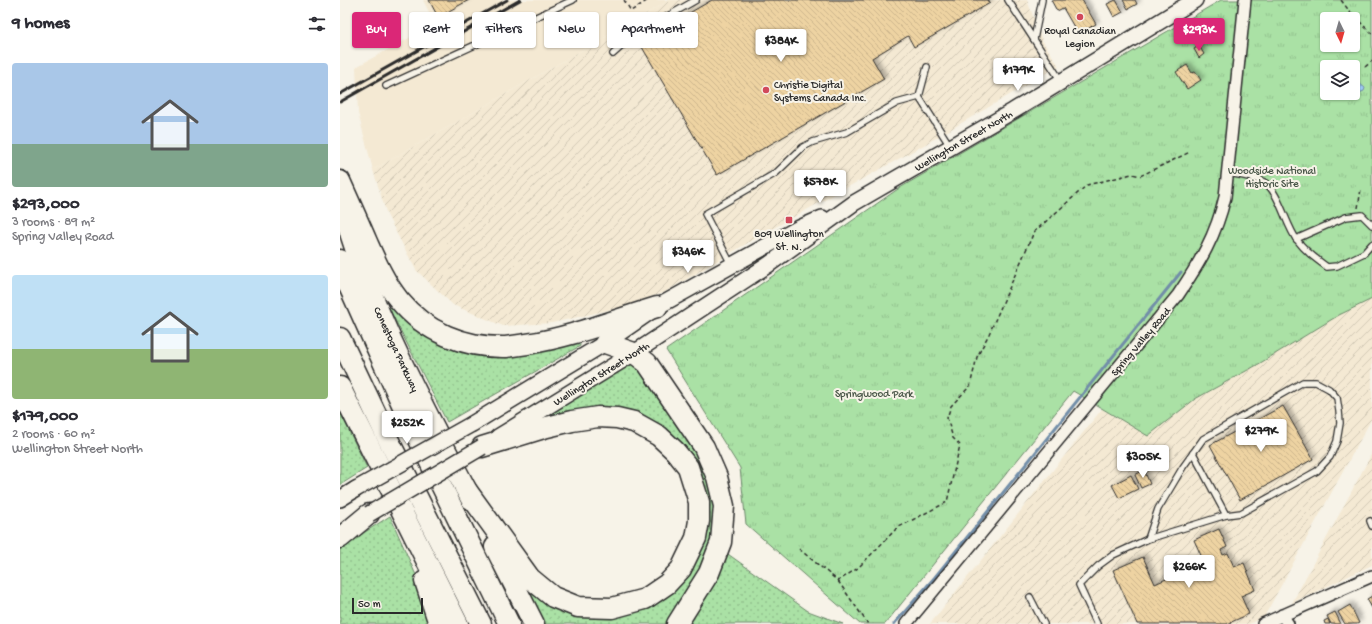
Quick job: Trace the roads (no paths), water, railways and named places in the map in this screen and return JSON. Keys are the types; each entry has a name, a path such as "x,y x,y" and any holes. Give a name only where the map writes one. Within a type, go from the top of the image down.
{"highway":[{"path":"340,181 380,270 398,299 413,317 432,330 450,338 470,344 505,347 542,341 587,330 658,307"},
{"name":"Conestoga Parkway","path":"340,196 346,221 361,265 383,322 420,400 534,624"},
{"name":"Conestoga Parkway","path":"340,260 348,284 405,411 509,624"},
{"path":"340,338 385,433 481,624"},
{"path":"605,343 634,353 647,363 704,447 717,477 724,506 721,542 709,573 677,624"},
{"path":"340,387 458,624"},
{"path":"465,488 530,578 553,596 578,607 612,608 645,599 667,584 681,569 696,538 699,521 699,502 695,485 688,467 660,436 634,422 617,418 598,417 572,421 482,447"},
{"path":"340,538 369,514"},
{"path":"408,526 439,624"}],"street":[{"name":"Wellington Street North","path":"340,529 369,514 482,447 634,353 768,265 854,204 1061,82 1195,0"},
{"name":"Spring Valley Road","path":"906,624 1178,295 1210,243 1220,217 1228,173 1244,0"},
{"name":"Wellington Street North","path":"340,499 472,424 605,343 658,307 797,229 854,204"},
{"path":"1263,624 1285,620 1372,576"}],"lane":[{"path":"386,86 573,0"},
{"path":"613,54 633,36 696,0"},
{"path":"1008,0 1061,82"},
{"path":"1034,39 1042,0"},
{"path":"927,67 919,97 951,147"},
{"path":"732,265 705,214 776,173 803,147 813,142 847,132 897,103 919,97"},
{"path":"1228,173 1265,183 1273,191 1296,239 1309,254 1327,267 1336,266 1364,253 1372,244"},
{"path":"1296,239 1346,217 1362,215 1372,225"},
{"path":"1097,624 1079,585 1098,566 1113,555 1148,539 1226,515 1241,513 1316,471 1330,457 1337,441 1340,422 1337,398 1329,389 1316,382 1303,382 1203,439 1183,467 1158,509 1148,539"},
{"path":"1193,453 1226,515"},
{"path":"1030,597 1042,623"}],"water":[{"path":"1360,84 1365,88 1364,91 1360,93"}],"waterway":[{"path":"894,624 935,577 1181,272"}],"railway":[{"path":"340,94 507,0"},
{"path":"340,102 520,0"}],"place":[{"name":"Royal Canadian Legion","path":"1080,17"},
{"name":"Christie Digital Systems Canada Inc.","path":"766,90"},
{"name":"809 Wellington St. N.","path":"789,220"}],"park label":[{"name":"Woodside National Historic Site","path":"1272,176"},
{"name":"Springwood Park","path":"874,393"}]}
